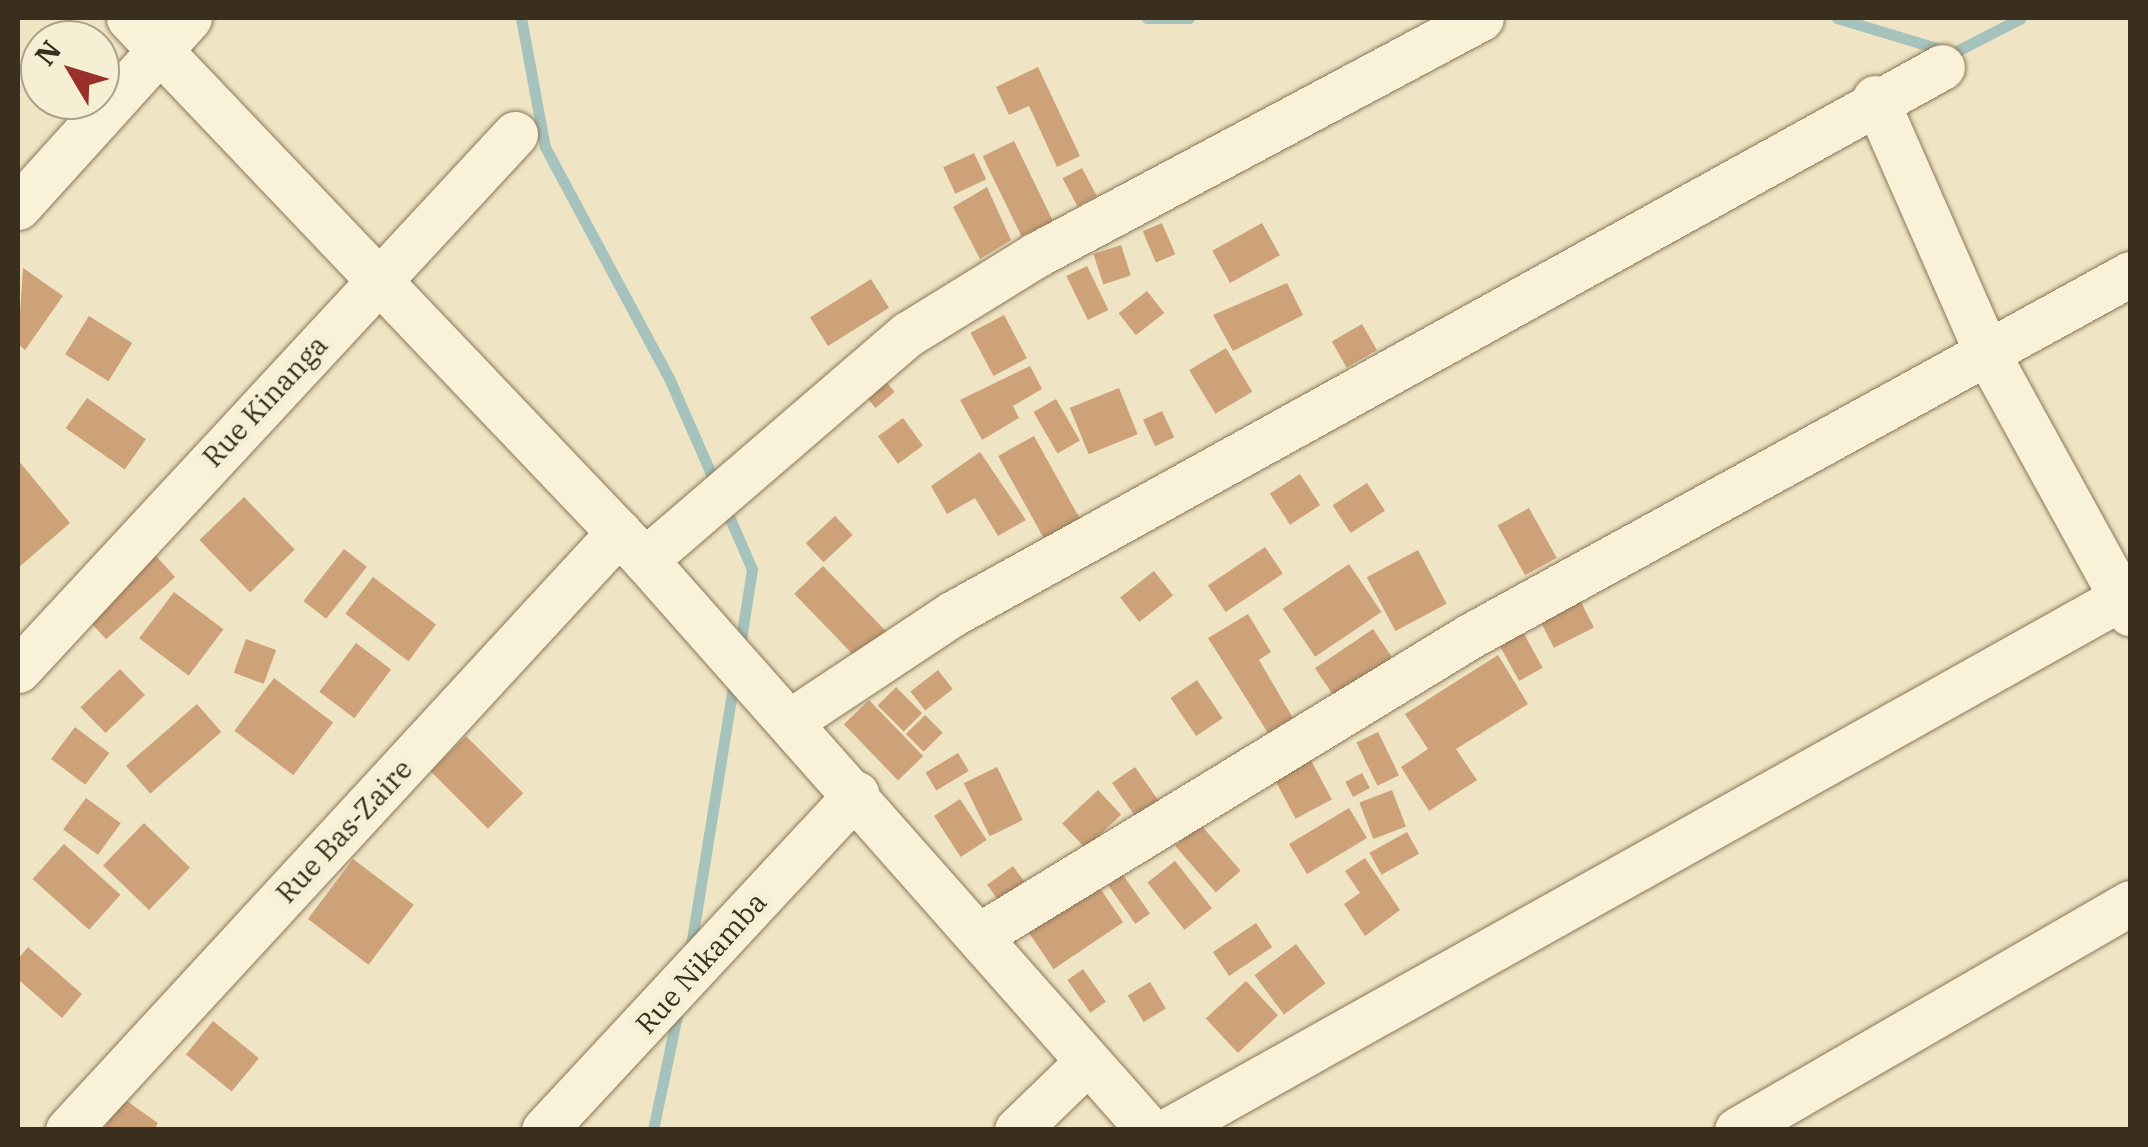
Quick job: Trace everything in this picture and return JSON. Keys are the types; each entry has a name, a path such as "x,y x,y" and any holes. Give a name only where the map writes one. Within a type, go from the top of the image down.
{"street":[{"name":"Rue Bas-Zaire","path":"68,1130 632,546 908,334 1036,256 1481,18"},
{"path":"18,207 159,28 374,281 632,546 792,720 980,935 1085,1064 1149,1130"},
{"path":"792,720 952,614 1875,98 1942,67"},
{"path":"1170,1130 2128,601 1987,354 1875,98"},
{"name":"Rue Kinanga","path":"18,670 514,134"},
{"path":"980,935 1470,636 2130,274"},
{"name":"Rue Nikamba","path":"544,1130 856,794"},
{"path":"1737,1130 2130,903"},
{"path":"1017,1130 1085,1064"}],"building":[{"path":"1038,67 1080,156 1057,167 1029,106 1009,115 996,87"},
{"path":"1014,141 1053,221 1022,236 983,156"},
{"path":"974,153 986,179 955,194 943,167"},
{"path":"1082,168 1097,196 1078,207 1063,178"},
{"path":"987,187 1011,240 980,259 953,207"},
{"path":"1162,223 1175,254 1156,263 1143,231"},
{"path":"1262,223 1280,255 1230,283 1212,251"},
{"path":"1121,245 1131,275 1103,284 1093,254"},
{"path":"1087,266 1108,310 1088,320 1066,276"},
{"path":"23,268 63,296 25,350 18,344"},
{"path":"871,279 889,308 828,346 810,317"},
{"path":"1287,283 1303,315 1233,351 1213,315"},
{"path":"1147,291 1164,313 1136,335 1119,313"},
{"path":"1004,315 1027,358 993,376 970,333"},
{"path":"89,316 132,343 108,381 65,354"},
{"path":"1362,324 1377,350 1347,367 1332,342"},
{"path":"1226,348 1252,392 1215,414 1189,370"},
{"path":"1030,366 1042,389 1013,406 1019,418 982,440 960,400"},
{"path":"878,372 895,392 876,408 859,388"},
{"path":"1119,388 1138,434 1089,454 1070,408"},
{"path":"87,398 146,439 125,470 66,428"},
{"path":"1056,399 1080,441 1057,454 1033,412"},
{"path":"1162,411 1174,437 1155,446 1143,420"},
{"path":"903,418 923,446 898,464 878,436"},
{"path":"1034,436 1083,524 1047,544 998,456"},
{"path":"980,452 1026,520 998,536 975,498 947,514 931,486"},
{"path":"18,460 70,523 18,568"},
{"path":"1300,474 1320,505 1290,525 1270,494"},
{"path":"1367,483 1385,511 1351,533 1333,505"},
{"path":"244,497 295,550 250,593 199,540"},
{"path":"1529,508 1557,558 1525,575 1498,525"},
{"path":"835,516 853,535 823,562 806,543"},
{"path":"1265,547 1283,574 1226,612 1208,586"},
{"path":"149,548 175,577 106,639 80,610"},
{"path":"344,549 367,567 326,619 303,601"},
{"path":"1418,550 1447,604 1395,631 1367,577"},
{"path":"1349,564 1381,612 1315,657 1283,609"},
{"path":"823,566 891,636 862,664 794,594"},
{"path":"1154,571 1173,595 1139,622 1120,597"},
{"path":"373,577 436,625 408,661 345,614"},
{"path":"174,592 224,629 189,676 139,638"},
{"path":"1579,598 1594,627 1554,648 1539,618"},
{"path":"1248,614 1271,652 1259,660 1293,718 1268,733 1208,638"},
{"path":"1519,625 1543,668 1519,681 1495,638"},
{"path":"1373,629 1394,660 1336,699 1315,668"},
{"path":"246,639 276,650 264,684 234,673"},
{"path":"356,643 391,669 354,718 319,692"},
{"path":"1498,655 1528,704 1456,749 1477,780 1429,811 1401,767 1428,749 1405,714"},
{"path":"120,669 145,695 105,733 80,707"},
{"path":"938,670 953,689 925,710 910,692"},
{"path":"274,678 333,723 293,775 234,731"},
{"path":"1197,680 1223,718 1196,736 1170,698"},
{"path":"896,687 922,713 904,732 878,705"},
{"path":"869,700 923,756 898,780 844,724"},
{"path":"197,704 221,732 150,794 126,766"},
{"path":"925,715 943,733 924,752 906,734"},
{"path":"75,727 109,753 85,785 51,759"},
{"path":"1378,732 1399,775 1377,786 1356,743"},
{"path":"466,736 523,793 488,829 431,771"},
{"path":"1306,751 1332,800 1296,819 1270,770"},
{"path":"958,753 969,771 936,791 925,773"},
{"path":"997,767 1023,820 990,836 964,783"},
{"path":"1135,767 1159,801 1136,817 1112,783"},
{"path":"1362,773 1370,788 1353,797 1345,782"},
{"path":"1098,790 1121,815 1085,848 1062,823"},
{"path":"1392,790 1406,826 1373,839 1359,803"},
{"path":"86,798 121,823 98,855 63,830"},
{"path":"960,799 987,840 961,857 934,816"},
{"path":"1349,808 1367,838 1307,874 1289,844"},
{"path":"144,823 190,867 149,910 103,865"},
{"path":"1200,824 1241,871 1216,892 1175,846"},
{"path":"1407,832 1419,854 1382,875 1369,853"},
{"path":"64,844 120,895 89,930 33,879"},
{"path":"1365,858 1400,910 1365,936 1344,904 1360,893 1345,871"},
{"path":"353,859 414,905 369,965 308,919"},
{"path":"1175,861 1212,908 1184,930 1147,883"},
{"path":"1013,866 1031,891 1005,910 987,885"},
{"path":"1123,875 1150,914 1135,924 1108,885"},
{"path":"1098,885 1123,922 1054,969 1028,932"},
{"path":"1256,923 1272,947 1229,976 1213,952"},
{"path":"1296,944 1325,983 1284,1014 1254,975"},
{"path":"28,947 82,994 62,1018 18,979 18,959"},
{"path":"1083,969 1106,1002 1090,1013 1067,980"},
{"path":"1246,981 1278,1015 1238,1053 1206,1019"},
{"path":"1150,982 1166,1009 1144,1022 1128,995"},
{"path":"213,1021 259,1058 232,1092 186,1054"},
{"path":"124,1099 158,1123 154,1130 103,1130"}],"waterway":[{"path":"521,18 545,147 669,378 716,485"},
{"path":"1147,18 1189,18"},
{"path":"1837,18 1953,53 2021,18"},
{"path":"725,507 752,569 740,646"},
{"path":"690,952 734,679"},
{"path":"653,1130 678,1010"}]}
